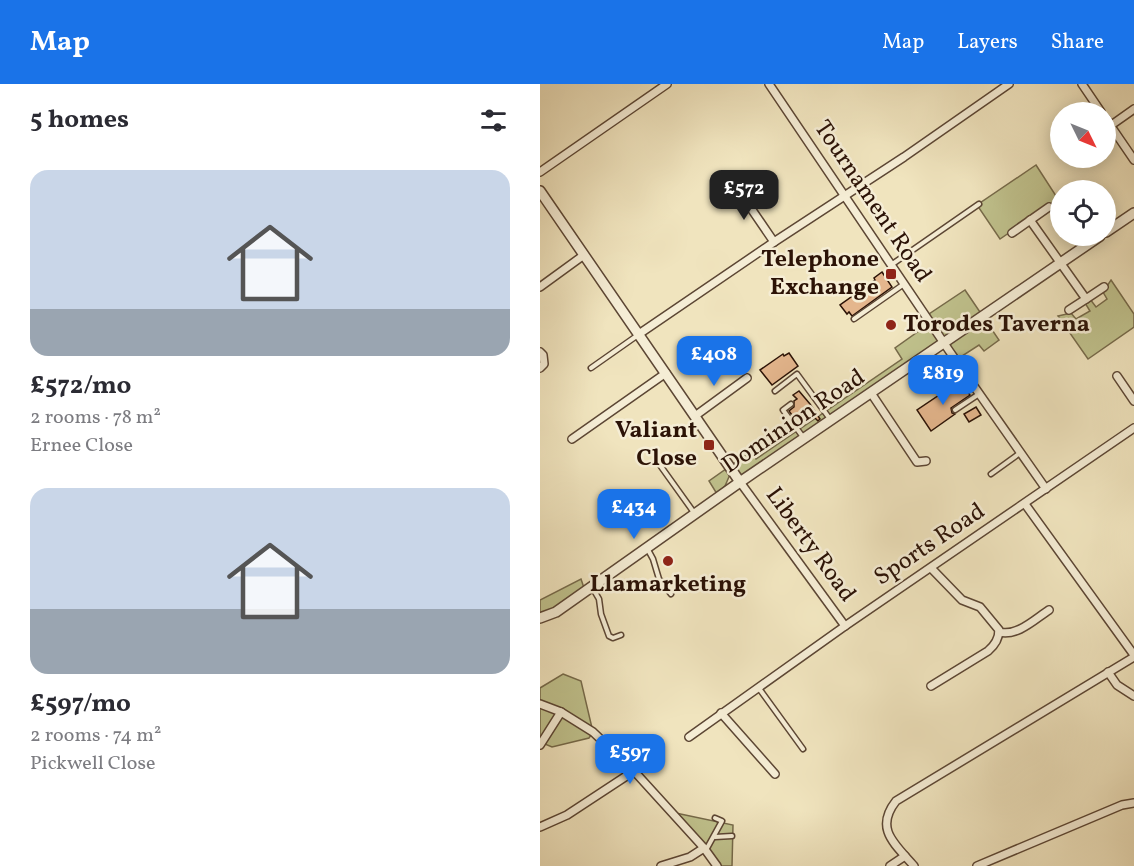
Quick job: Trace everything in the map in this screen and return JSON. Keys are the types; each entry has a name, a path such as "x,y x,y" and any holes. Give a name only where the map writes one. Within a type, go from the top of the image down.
{"street":[{"path":"540,172 667,84"},
{"name":"Tournament Road","path":"769,84 904,284 909,297 945,343 1046,489"},
{"path":"639,334 1009,84"},
{"path":"1082,84 1094,102"},
{"path":"1116,119 1134,109"},
{"path":"1116,134 1134,160"},
{"path":"735,185 774,242"},
{"name":"Liberty Road","path":"540,191 740,482 845,626"},
{"path":"1012,233 1049,207"},
{"path":"1116,225 1134,213"},
{"path":"1030,220 1086,299"},
{"name":"Dominion Road","path":"540,618 556,612 740,482 1085,246"},
{"path":"540,287 584,255"},
{"path":"1069,310 1104,286"},
{"path":"540,352 544,364 540,368"},
{"path":"572,439 666,373"},
{"path":"1117,376 1134,401"},
{"path":"695,416 747,378"},
{"path":"871,393 917,462 926,461"},
{"name":"Sports Road","path":"689,737 845,626 1134,428"},
{"path":"914,866 889,836 885,824 888,810 896,801 1134,656 1025,504"},
{"path":"931,686 988,651 994,646 999,632 980,607 962,600 951,591 932,568"},
{"path":"999,632 1009,634 1049,610"},
{"path":"1108,672 1117,685 1134,696"},
{"path":"540,704 561,712 593,732 634,771 705,849 717,866"},
{"path":"540,745 561,712"},
{"path":"721,713 775,774"},
{"path":"540,827 567,815 634,771"},
{"path":"977,866 1122,805 1134,803"},
{"path":"661,866 690,857 705,849"},
{"path":"890,866 905,856"}],"lane":[{"path":"891,265 979,204"},
{"path":"854,319 904,284"},
{"path":"591,368 639,334"},
{"path":"775,391 797,374 830,421"},
{"path":"955,410 979,394"},
{"path":"791,404 783,410 804,439"},
{"path":"991,474 1020,453"},
{"path":"657,461 695,515"},
{"path":"647,547 659,579 671,594"},
{"path":"592,586 599,599 601,614 609,636 613,638 621,635"},
{"path":"758,687 803,749"},
{"path":"705,849 722,821 715,818"},
{"path":"714,837 732,837"}],"green space":[{"path":"1036,165 1050,187 1050,205 1000,239 977,205"},
{"path":"1111,280 1134,314 1134,327 1088,359 1058,316 1071,313 1076,319 1090,311 1085,303 1090,299 1096,307 1107,299 1103,292"},
{"path":"965,290 999,340 984,351 979,345 956,360 945,343 740,482 731,472 725,486 717,494 709,481 750,452 756,459 902,359 895,348 930,323 926,316"},
{"path":"581,579 585,591 540,618 540,600"},
{"path":"563,674 581,681 593,732 589,738 552,747 540,742 540,688"},
{"path":"671,812 733,825 732,866 717,866"}],"building":[{"path":"882,272 892,287 852,316 849,312 847,314 840,305 875,280 874,278"},
{"path":"789,353 798,366 772,385 760,370 783,354 784,356"},
{"path":"960,381 970,395 951,408 952,413 955,414 931,431 917,410"},
{"path":"799,391 820,419 818,421 812,415 801,422 789,411 794,407 794,401 797,399 793,395"},
{"path":"976,407 981,415 969,422 964,414"}],"place":[{"name":"Telephone Exchange","path":"891,274"},
{"name":"Torodes Taverna","path":"891,325"},
{"name":"Valiant Close","path":"709,445"},
{"name":"Llamarketing","path":"668,561"}]}
